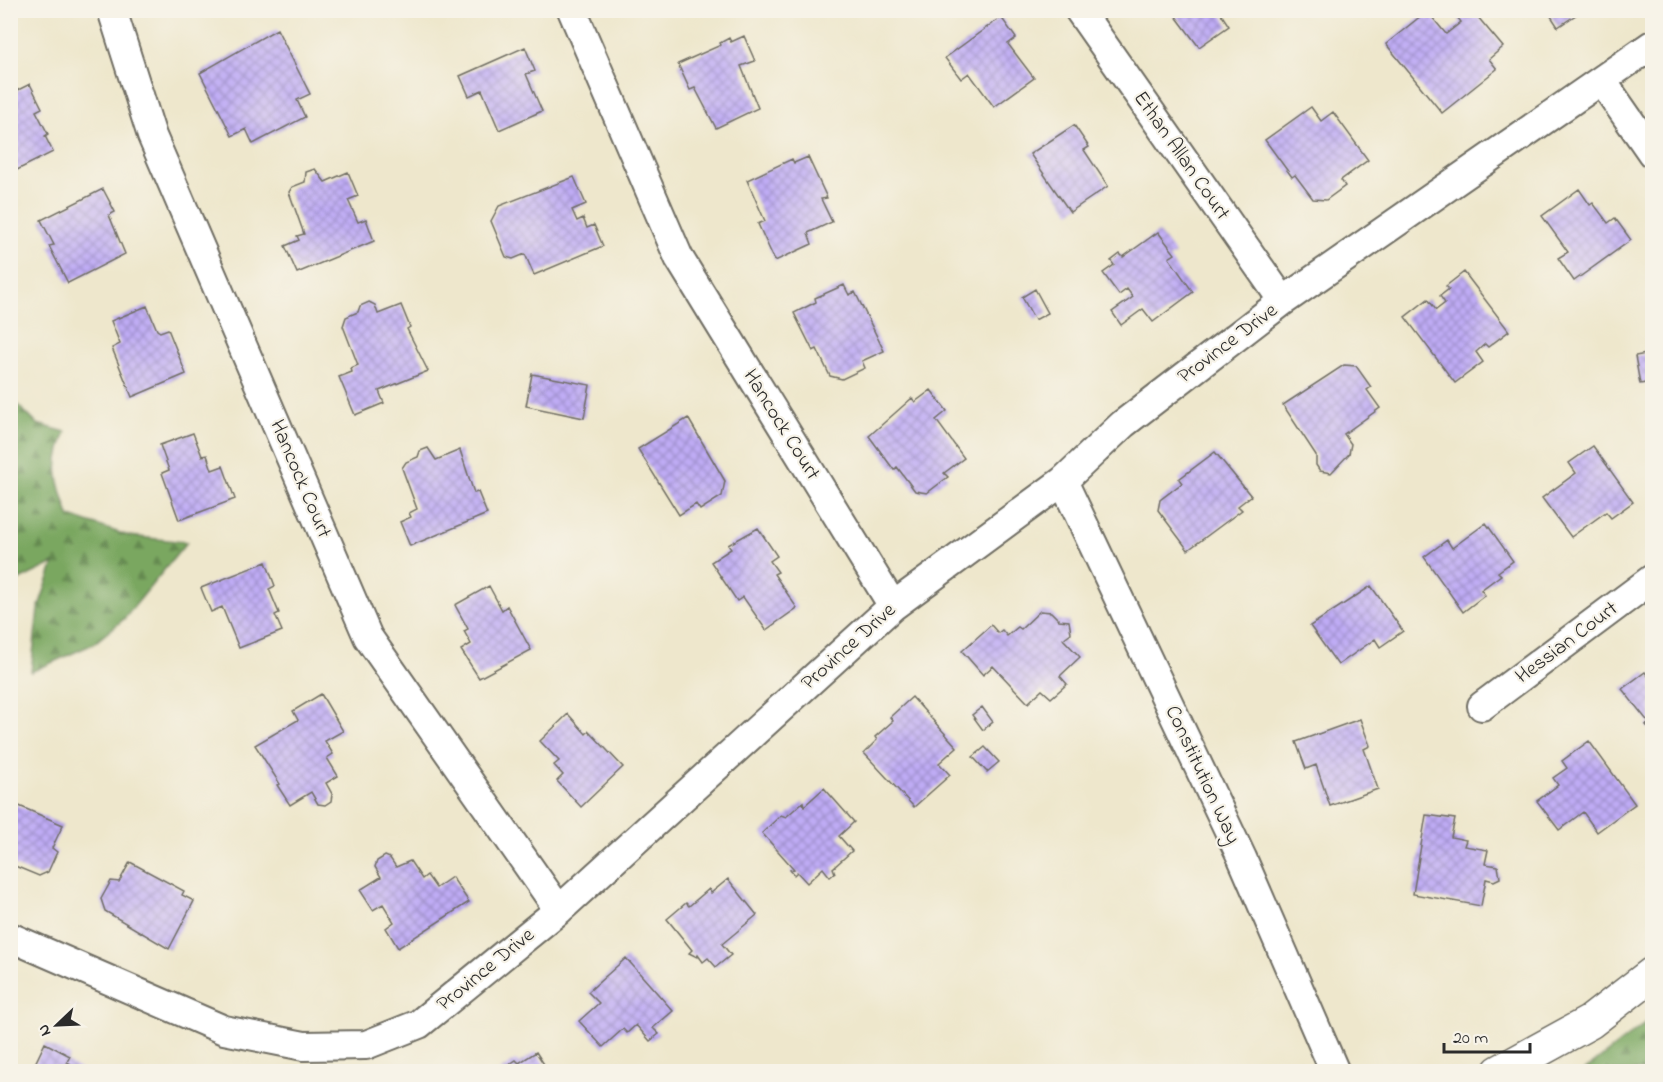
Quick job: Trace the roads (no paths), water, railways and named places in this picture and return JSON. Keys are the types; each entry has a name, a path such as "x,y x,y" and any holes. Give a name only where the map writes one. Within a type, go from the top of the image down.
{"main road":[{"path":"1499,1071 1590,1022 1653,974"}],"street":[{"name":"Hancock Court","path":"112,10 152,136 368,638 560,910"},
{"name":"Hancock Court","path":"573,10 679,258 893,606"},
{"name":"Ethan Allan Court","path":"1079,10 1283,301"},
{"name":"Province Drive","path":"10,936 224,1030 304,1046 366,1045 419,1024 560,910 893,606 1063,481 1123,424 1283,301 1653,45"},
{"path":"1602,81 1653,153"},
{"name":"Constitution Way","path":"1063,481 1242,858 1335,1071"},
{"name":"Hessian Court","path":"1482,706 1653,579"}]}
